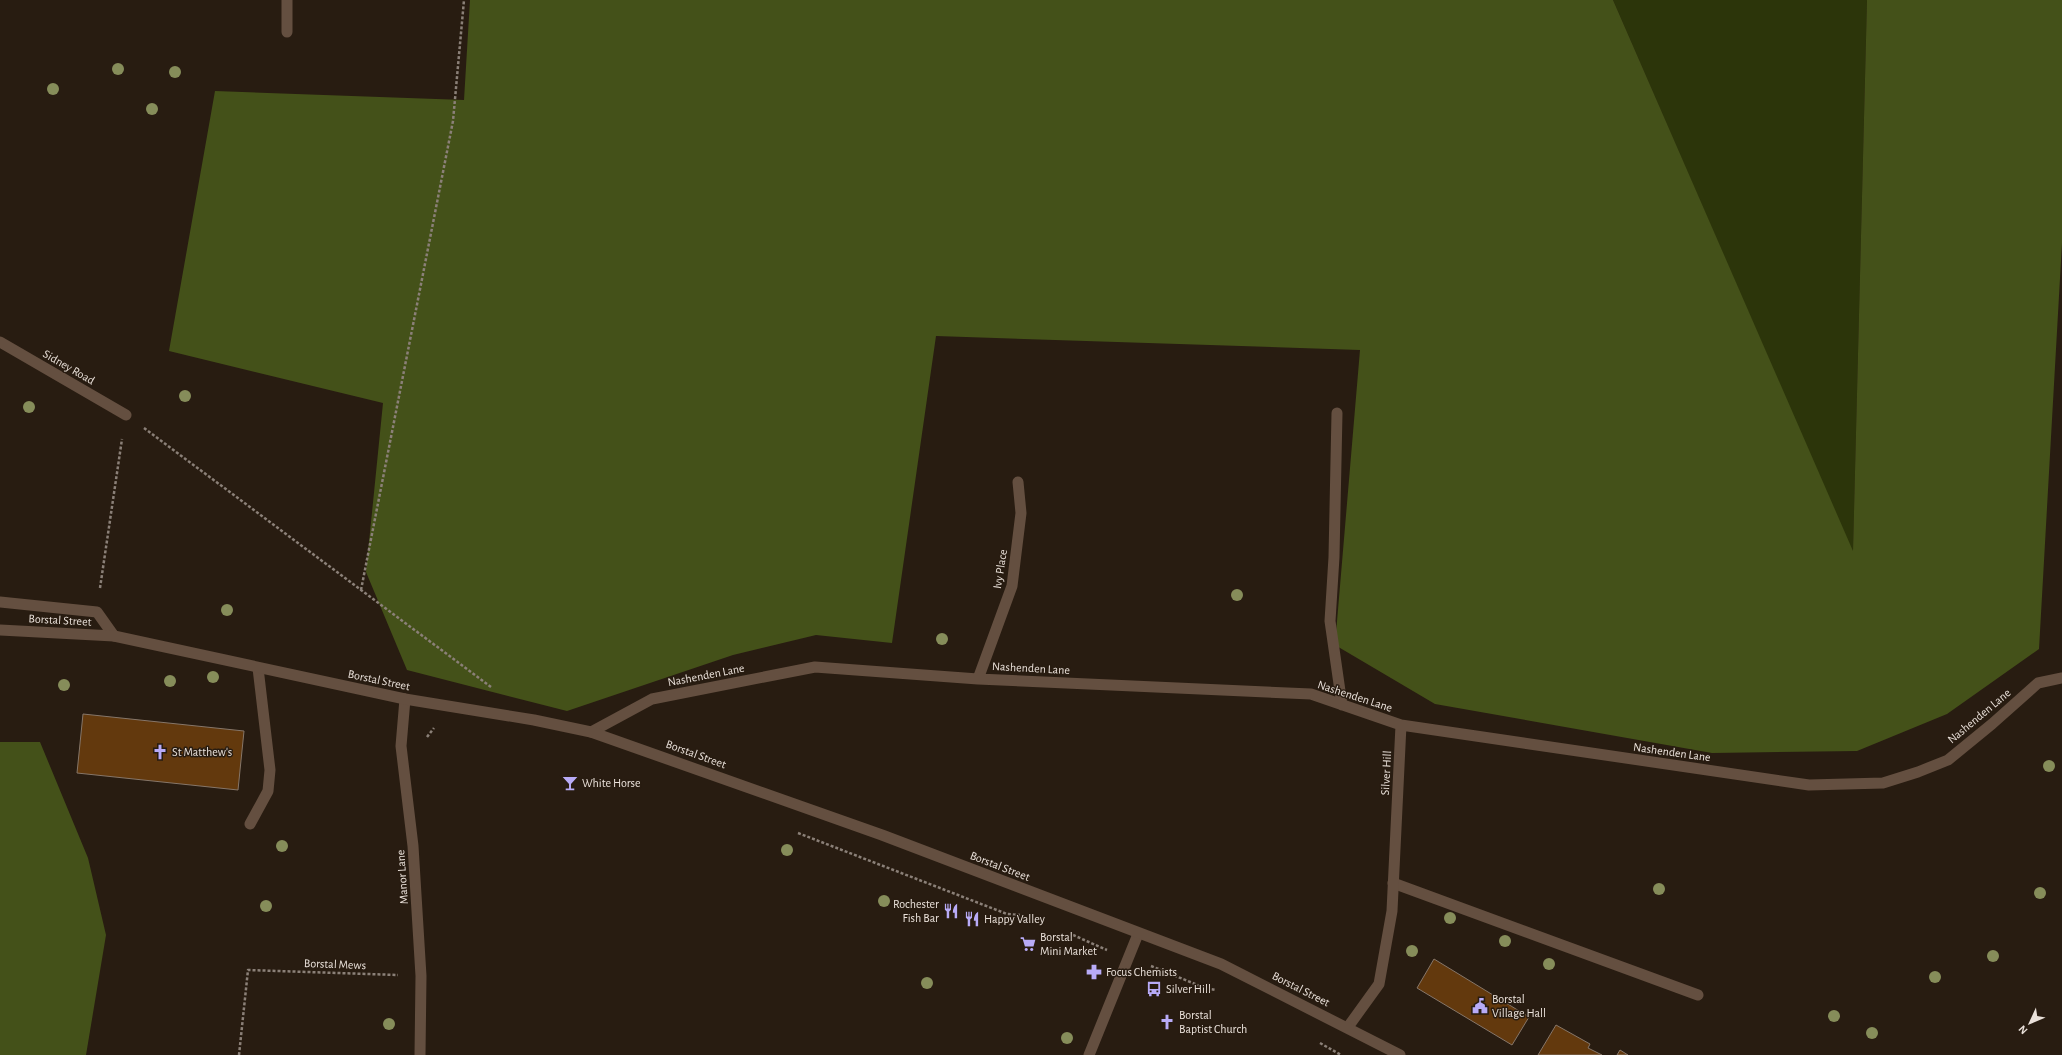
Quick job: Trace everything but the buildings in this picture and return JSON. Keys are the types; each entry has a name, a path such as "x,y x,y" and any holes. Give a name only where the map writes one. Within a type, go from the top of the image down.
{"street":[{"path":"286,0 286,32"},
{"name":"Sidney Road","path":"0,342 126,415"},
{"path":"1337,413 1334,557 1330,587 1330,621 1342,705"},
{"name":"Ivy Place","path":"978,679 1012,586 1021,513 1018,482"},
{"path":"0,602 97,612 114,636"},
{"name":"Borstal Street","path":"0,630 114,636 405,699 534,720 591,732 882,834 1228,968 1348,1027 1400,1055"},
{"name":"Nashenden Lane","path":"591,732 652,699 815,667 978,679 1311,694 1401,725 1809,785 1862,784 1883,783 1918,772 1948,760 1992,724 2038,683 2062,678"},
{"path":"250,824 268,791 270,770 258,668"},
{"name":"Manor Lane","path":"405,699 401,746 413,846 421,976 420,1055"},
{"name":"Silver Hill","path":"1348,1027 1379,984 1392,911 1401,725"},
{"path":"1393,883 1698,995"},
{"path":"1089,1055 1138,934"}],"path":[{"path":"362,590 453,121 464,0"},
{"path":"97,612 126,415 362,590 495,691"},
{"path":"403,721 434,728 438,726"},
{"path":"796,832 1007,914 1023,915"},
{"path":"1068,934 1205,988 1221,991"},
{"name":"Borstal Mews","path":"239,1055 248,970 421,976"},
{"path":"1316,1041 1341,1055"}],"green space":[{"path":"470,0 1613,0 1853,551 1867,0 2062,0 2062,243 2039,649 1947,714 1857,751 1712,753 1435,704 1335,645 1360,350 936,336 892,643 816,635 733,655 567,711 407,670 366,572 383,403 169,351 215,91 464,100"},
{"path":"1613,0 1867,0 1853,553"},
{"path":"0,742 40,742 88,858 106,935 86,1055 0,1055"}],"place":[{"name":"St Matthew's","path":"160,752"},
{"name":"White Horse","path":"570,783"},
{"name":"Rochester Fish Bar","path":"951,911"},
{"name":"Happy Valley","path":"972,919"},
{"name":"Borstal Mini Market","path":"1028,944"},
{"name":"Focus Chemists","path":"1094,972"},
{"name":"Silver Hill","path":"1154,989"},
{"name":"Borstal Village Hall","path":"1480,1006"},
{"name":"Borstal Baptist Church","path":"1167,1022"}]}
